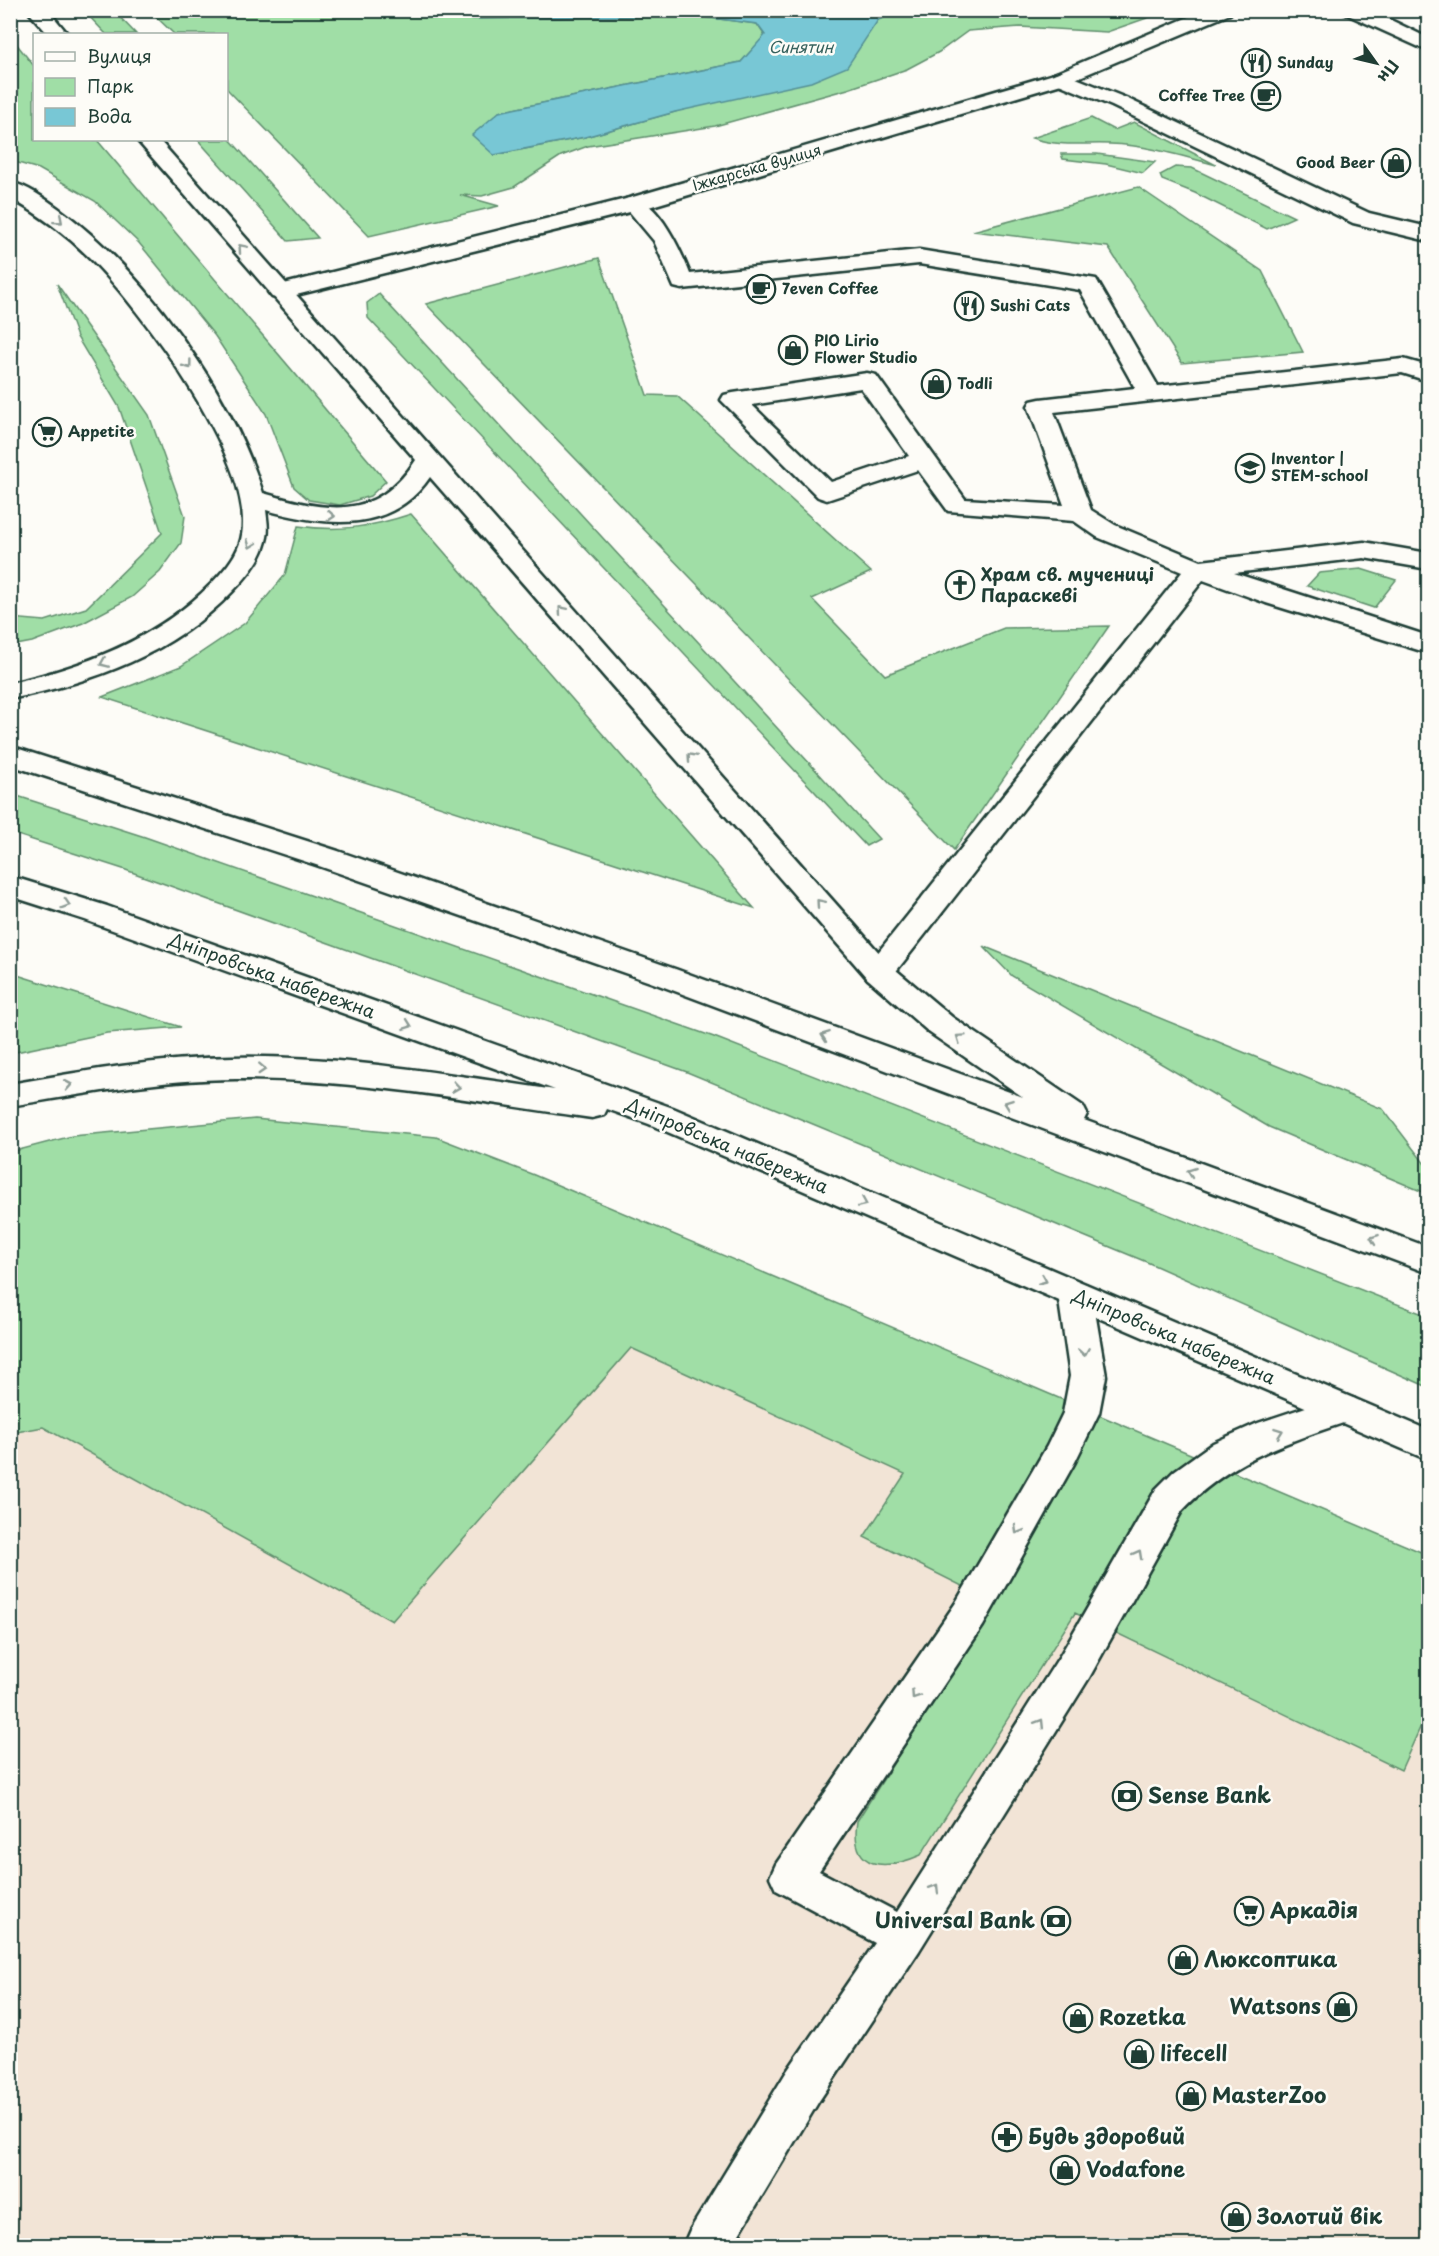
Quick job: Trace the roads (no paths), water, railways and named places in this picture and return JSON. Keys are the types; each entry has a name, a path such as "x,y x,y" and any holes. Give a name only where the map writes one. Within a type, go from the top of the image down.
{"main road":[{"path":"37,10 57,33"},
{"name":"Іжкарська вулиця","path":"280,292 634,204 1061,78 1223,10"},
{"path":"1353,10 1428,45"},
{"path":"1061,78 1119,102 1361,218 1399,229 1428,234"},
{"path":"149,141 879,972 941,1025 1112,1142"},
{"path":"10,188 45,207 98,253 142,304 196,376 224,428 253,498 255,534 243,564 210,603 166,633 104,664 41,686 10,691"},
{"path":"634,204 665,238 682,282 919,257 1088,284 1150,394"},
{"path":"1080,514 1040,406 1403,366 1428,374"},
{"path":"926,459 827,492 734,400 867,380 926,459 957,506 1080,514 1132,543 1198,569 1275,597 1428,645"},
{"path":"253,498 321,515 348,517 381,508 406,492 429,459"},
{"path":"879,972 1198,569 1364,550 1428,561"},
{"path":"10,755 327,858 668,977 1428,1260"},
{"name":"Дніпровська набережна","path":"10,886 118,921 661,1116 1428,1446"},
{"path":"10,1095 105,1078 234,1068 377,1076 661,1116"},
{"path":"904,1937 791,1877 969,1615 1062,1452 1081,1413 1088,1376 1075,1294"},
{"path":"706,2246 803,2086 904,1937 1075,1666 1169,1500 1187,1478 1227,1451 1341,1408"}],"water":[{"name":"Синятин","path":"428,11 899,11 878,20 847,67 811,82 675,112 585,137 494,155 472,135 499,112 741,62 765,35 757,24 696,16 444,19"}],"place":[{"name":"Sunday","path":"1256,63"},
{"name":"Coffee Tree","path":"1266,96"},
{"name":"Good Beer","path":"1396,163"},
{"name":"7even Coffee","path":"761,289"},
{"name":"Sushi Cats","path":"969,306"},
{"name":"PIO Lirio Flower Studio","path":"793,350"},
{"name":"Todli","path":"936,384"},
{"name":"Appetite","path":"47,432"},
{"name":"Inventor | STEM-school","path":"1250,468"},
{"name":"Храм св. мучениці Параскеві","path":"960,585"},
{"name":"Sense Bank","path":"1127,1796"},
{"name":"Аркадія","path":"1249,1911"},
{"name":"Universal Bank","path":"1056,1921"},
{"name":"Люксоптика","path":"1183,1960"},
{"name":"Watsons","path":"1342,2007"},
{"name":"Rozetka","path":"1078,2018"},
{"name":"lifecell","path":"1139,2054"},
{"name":"MasterZoo","path":"1191,2096"},
{"name":"Будь здоровий","path":"1007,2137"},
{"name":"Vodafone","path":"1065,2170"},
{"name":"Золотий вік","path":"1236,2217"}]}
